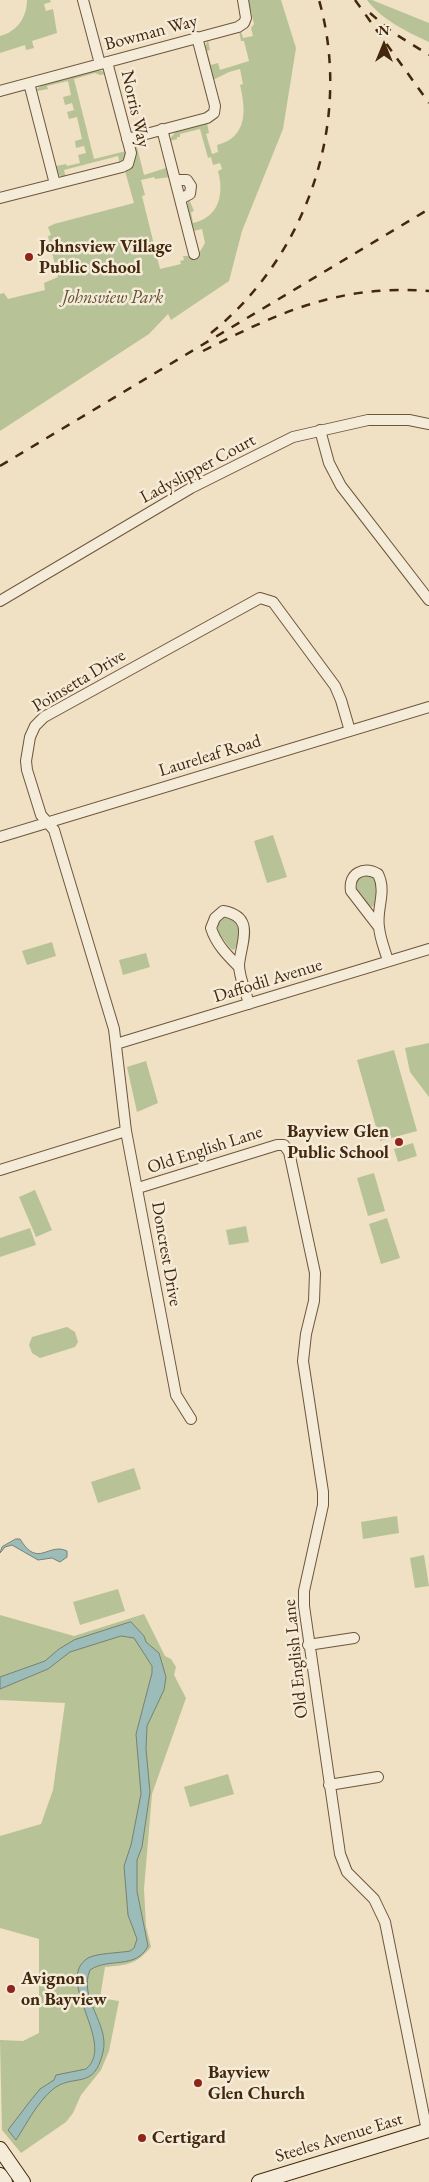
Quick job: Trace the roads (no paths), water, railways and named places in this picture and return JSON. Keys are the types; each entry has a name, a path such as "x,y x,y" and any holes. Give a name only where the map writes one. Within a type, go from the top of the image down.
{"main road":[{"name":"Steeles Avenue East","path":"260,2182 428,2131"},
{"path":"0,2149 23,2182"},
{"path":"0,2175 5,2182"}],"street":[{"name":"Bowman Way","path":"83,0 104,63"},
{"name":"Bowman Way","path":"0,91 244,24 247,16 243,0"},
{"path":"127,139 207,118 214,114 215,106 197,37"},
{"name":"Norris Way","path":"0,198 126,165 131,158 127,139 104,63"},
{"path":"30,83 56,184"},
{"path":"162,130 194,254"},
{"name":"Ladyslipper Court","path":"0,602 191,488 293,437 368,420 409,420 429,424"},
{"path":"320,430 329,463 341,486 429,600"},
{"name":"Poinsetta Drive","path":"126,1132 114,1029 54,830 41,815 27,770 30,737 39,722 256,599 265,599 273,602 335,686 342,700 350,731"},
{"name":"Laureleaf Road","path":"0,837 429,707"},
{"path":"378,926 383,888 378,874 365,870 357,873 352,879 350,884 351,891 378,926 388,962"},
{"path":"239,966 243,949 244,924 234,913 223,911 215,918 211,928 218,943 239,966 249,1004"},
{"name":"Daffodil Avenue","path":"116,1044 429,949"},
{"path":"0,1170 126,1132"},
{"name":"Doncrest Drive","path":"126,1132 176,1395 191,1419"},
{"name":"Old English Lane","path":"138,1188 273,1145 284,1145 289,1152 313,1262 315,1283 314,1301 305,1336 303,1361 323,1505 304,1590 308,1645 340,1854 351,1878 374,1899 385,1922 428,2131"},
{"path":"308,1645 354,1638"},
{"path":"329,1785 378,1778"}],"water":[{"path":"16,1539 20,1539 26,1548 32,1552 38,1554 60,1549 67,1551 67,1557 60,1562 52,1558 38,1560 12,1545 5,1547 0,1553 2,1547"},
{"path":"131,1622 144,1636 146,1642 159,1653 166,1677 164,1690 147,1726 146,1749 150,1792 142,1847 137,1860 137,1891 148,1946 137,1958 97,1966 90,1970 87,1981 88,1991 99,2021 104,2042 99,2064 88,2077 68,2082 52,2090 37,2107 16,2140 8,2130 40,2089 54,2080 56,2075 86,2069 94,2058 91,2028 77,1981 79,1968 92,1956 130,1951 134,1948 137,1939 128,1915 124,1866 131,1845 141,1794 136,1734 152,1673 152,1666 134,1638 121,1636 70,1652 48,1669 0,1689 0,1677 45,1661 59,1649 74,1640"}],"railway":[{"path":"211,333 245,301 274,265 297,225 314,182 325,138 330,92 328,46 319,0"},
{"path":"355,0 429,103"},
{"path":"370,13 392,32 429,55"},
{"path":"0,466 429,209"},
{"path":"203,351 258,324 312,304 367,292 397,290 429,291"}],"place":[{"name":"Johnsview Village Public School","path":"29,257"},
{"name":"Bayview Glen Public School","path":"399,1142"},
{"name":"Avignon on Bayview","path":"11,1989"},
{"name":"Bayview Glen Church","path":"198,2083"},
{"name":"Certigard","path":"142,2138"}],"park label":[{"name":"Johnsview Park","path":"113,298"}]}
